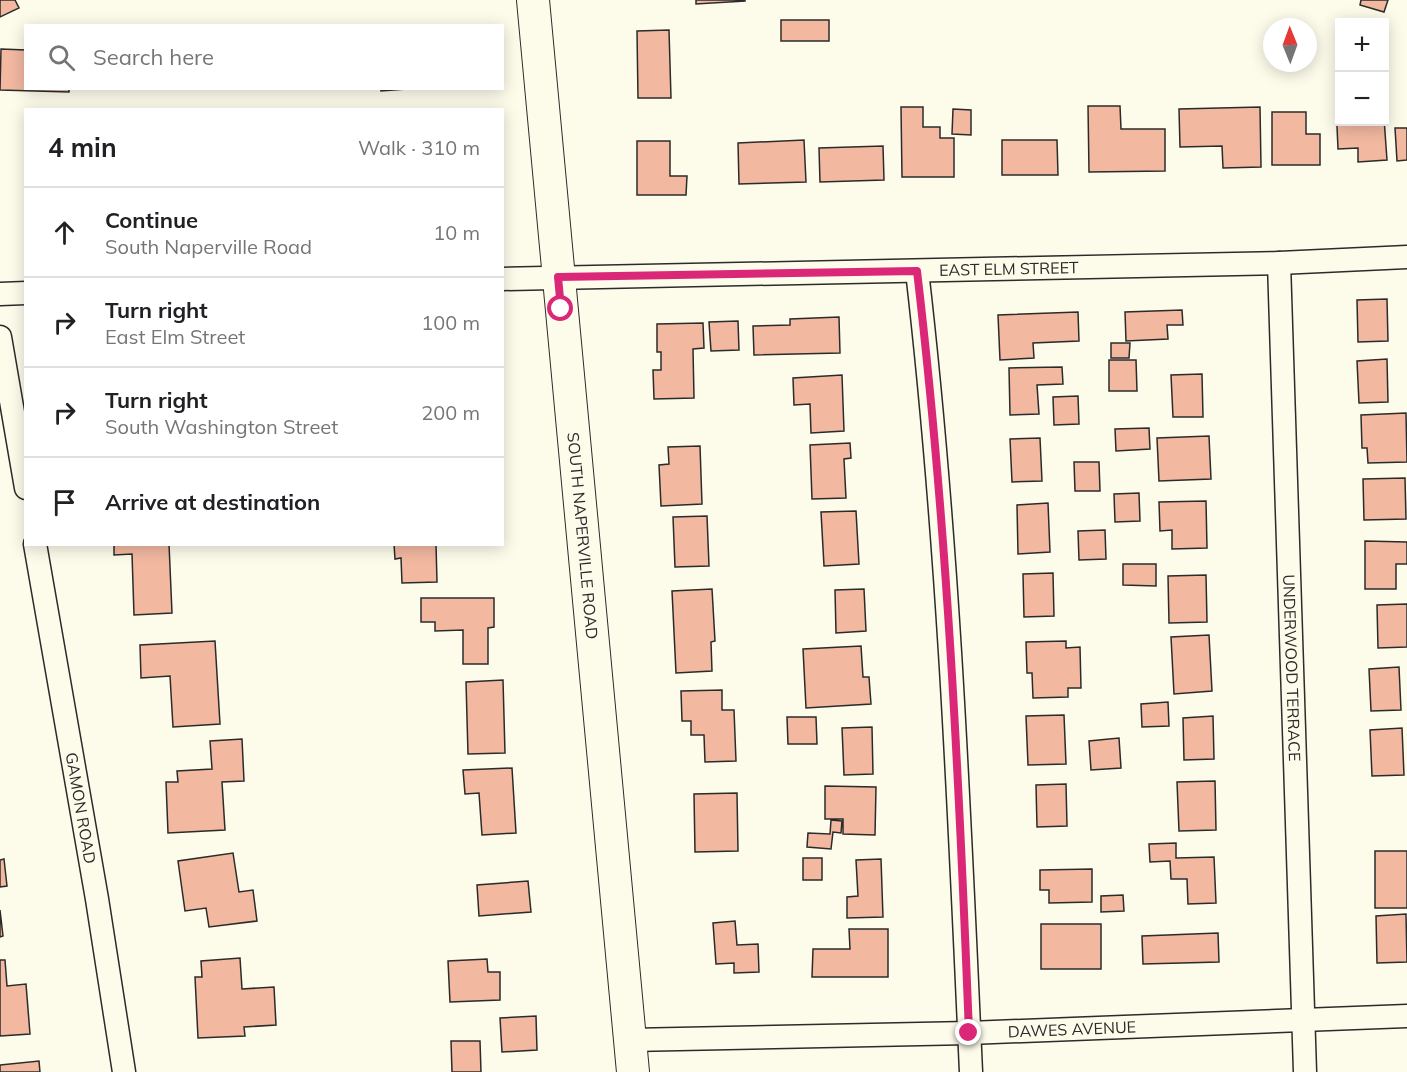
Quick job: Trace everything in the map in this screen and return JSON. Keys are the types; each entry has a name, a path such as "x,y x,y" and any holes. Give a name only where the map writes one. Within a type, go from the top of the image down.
{"main road":[{"name":"SOUTH NAPERVILLE ROAD","path":"533,0 633,1072"}],"street":[{"name":"EAST ELM STREET","path":"504,279 1279,263 1407,257"},
{"name":"UNDERWOOD TERRACE","path":"1279,263 1305,1072"},
{"path":"917,271 938,473 950,644 961,819 971,1072"},
{"path":"0,294 24,293"},
{"path":"0,337 24,476"},
{"name":"GAMON ROAD","path":"35,546 98,899 124,1072"},
{"name":"DAWES AVENUE","path":"630,1040 969,1033 1407,1016"}],"building":[{"path":"0,0 15,0 19,8 0,17"},
{"path":"696,0 745,0 745,1 696,4"},
{"path":"1361,0 1388,0 1384,12 1360,5"},
{"path":"781,20 829,20 829,41 781,41"},
{"path":"669,30 671,98 638,98 637,31"},
{"path":"1,49 24,50 24,90 69,90 69,92 0,90"},
{"path":"1088,106 1120,106 1121,129 1165,129 1165,171 1089,172"},
{"path":"901,107 923,107 923,127 940,127 940,138 954,138 954,177 902,177"},
{"path":"1260,107 1261,167 1223,168 1222,146 1180,147 1179,109"},
{"path":"953,109 971,110 971,135 952,134"},
{"path":"1272,112 1306,112 1306,134 1320,134 1320,165 1272,165"},
{"path":"1337,126 1385,126 1387,160 1358,162 1358,148 1338,149"},
{"path":"1395,128 1407,128 1407,160 1397,161"},
{"path":"804,140 806,182 739,184 738,143"},
{"path":"1002,140 1057,140 1058,175 1002,175"},
{"path":"637,141 670,141 670,176 687,176 686,195 637,195"},
{"path":"883,146 884,180 820,182 819,148"},
{"path":"1387,299 1388,341 1358,342 1357,300"},
{"path":"1182,310 1183,325 1167,325 1168,339 1126,341 1125,312"},
{"path":"1078,312 1079,341 1033,343 1034,358 1000,360 998,315"},
{"path":"839,317 840,353 754,355 753,326 790,325 790,319"},
{"path":"738,321 739,350 711,351 709,322"},
{"path":"703,323 704,348 693,349 694,398 654,399 653,370 661,370 661,352 657,352 657,324"},
{"path":"1111,343 1130,343 1129,358 1111,358"},
{"path":"1387,359 1388,402 1359,403 1357,361"},
{"path":"1109,360 1136,360 1137,391 1109,391"},
{"path":"1062,367 1063,384 1037,385 1039,414 1010,415 1009,368"},
{"path":"1202,374 1203,417 1173,417 1171,375"},
{"path":"842,375 844,431 811,433 810,404 794,405 793,378"},
{"path":"1078,396 1079,424 1054,425 1053,397"},
{"path":"1406,413 1407,462 1368,463 1367,448 1362,448 1361,415"},
{"path":"1149,428 1150,449 1116,451 1115,429"},
{"path":"1209,436 1211,479 1159,481 1157,438"},
{"path":"1040,438 1042,481 1012,482 1010,439"},
{"path":"850,443 851,458 844,459 846,498 812,499 810,445"},
{"path":"700,446 702,504 661,506 659,465 669,464 668,447"},
{"path":"1074,462 1099,462 1100,491 1075,491"},
{"path":"1405,478 1406,519 1364,520 1363,479"},
{"path":"1139,493 1140,521 1115,522 1114,494"},
{"path":"1206,501 1207,548 1172,549 1172,530 1160,531 1159,502"},
{"path":"1048,503 1050,552 1018,554 1017,505"},
{"path":"856,511 859,564 824,566 821,512"},
{"path":"707,516 709,566 675,567 673,517"},
{"path":"1105,530 1106,559 1079,560 1078,531"},
{"path":"1365,541 1407,542 1407,564 1396,564 1396,589 1365,589"},
{"path":"114,546 169,546 172,613 134,615 132,554 114,555"},
{"path":"394,546 436,546 437,582 402,583 401,558 395,559"},
{"path":"1123,564 1156,564 1156,586 1123,585"},
{"path":"1053,573 1054,616 1024,617 1023,574"},
{"path":"1206,575 1207,622 1169,623 1168,576"},
{"path":"712,589 715,641 711,642 712,671 676,673 672,591"},
{"path":"864,589 866,631 836,633 835,590"},
{"path":"421,598 494,598 494,627 488,628 488,664 463,664 463,630 435,631 435,622 421,622"},
{"path":"1407,604 1407,647 1378,648 1377,605"},
{"path":"1209,635 1212,691 1174,694 1171,637"},
{"path":"215,641 220,724 173,727 170,676 141,678 140,645"},
{"path":"1066,641 1066,648 1080,647 1081,688 1068,688 1068,697 1033,698 1032,673 1027,673 1026,642"},
{"path":"861,646 863,677 869,677 871,704 806,708 803,649"},
{"path":"1399,667 1401,710 1371,711 1369,669"},
{"path":"503,680 505,753 468,754 466,682"},
{"path":"722,690 722,710 734,710 736,761 705,762 704,735 691,735 691,721 682,721 681,691"},
{"path":"1168,702 1169,726 1142,727 1141,704"},
{"path":"1064,715 1066,764 1028,765 1026,716"},
{"path":"1213,716 1214,759 1184,760 1183,718"},
{"path":"787,717 816,717 817,744 788,744"},
{"path":"872,727 873,774 844,775 842,728"},
{"path":"1402,728 1404,775 1372,776 1370,730"},
{"path":"1119,738 1121,768 1091,770 1089,741"},
{"path":"242,739 244,781 222,782 225,830 168,833 166,782 178,782 177,771 212,769 210,741"},
{"path":"512,768 516,833 482,835 479,793 465,794 463,770"},
{"path":"1215,781 1216,830 1179,831 1177,782"},
{"path":"1066,784 1067,826 1037,827 1036,785"},
{"path":"825,786 876,787 875,835 843,834 843,819 825,819"},
{"path":"737,793 738,851 695,852 694,794"},
{"path":"831,820 842,821 841,833 833,832 831,849 807,847 808,833 830,834"},
{"path":"1176,843 1176,858 1214,857 1216,903 1188,904 1187,879 1171,879 1170,861 1150,862 1149,844"},
{"path":"1375,851 1407,851 1407,908 1375,908"},
{"path":"233,853 239,892 253,890 257,921 209,927 206,908 185,911 178,861"},
{"path":"803,858 822,858 822,880 803,880"},
{"path":"4,859 7,886 0,887 0,860"},
{"path":"881,859 883,917 847,918 847,897 858,896 856,860"},
{"path":"1092,869 1092,902 1049,903 1049,890 1040,890 1040,870"},
{"path":"528,881 531,912 479,916 477,885"},
{"path":"1123,895 1124,911 1101,912 1101,896"},
{"path":"0,910 3,936 0,937"},
{"path":"1406,914 1407,962 1377,963 1376,916"},
{"path":"735,921 737,945 758,944 759,972 734,973 734,963 716,964 713,923"},
{"path":"1041,924 1101,924 1101,969 1041,969"},
{"path":"849,929 888,929 888,977 812,977 813,949 850,949"},
{"path":"1218,933 1219,962 1143,964 1142,936"},
{"path":"240,958 242,989 274,987 276,1025 244,1027 245,1036 198,1038 195,977 202,977 201,961"},
{"path":"487,959 488,972 500,972 500,1000 450,1002 448,961"},
{"path":"0,960 5,960 7,986 26,984 30,1034 0,1036"},
{"path":"536,1016 537,1050 502,1052 500,1018"},
{"path":"451,1041 480,1041 481,1072 452,1072"},
{"path":"39,1061 40,1072 0,1072 0,1065"}],"route":[{"path":"561,309 558,277 917,271 938,473 950,644 961,819 969,1033"}]}
